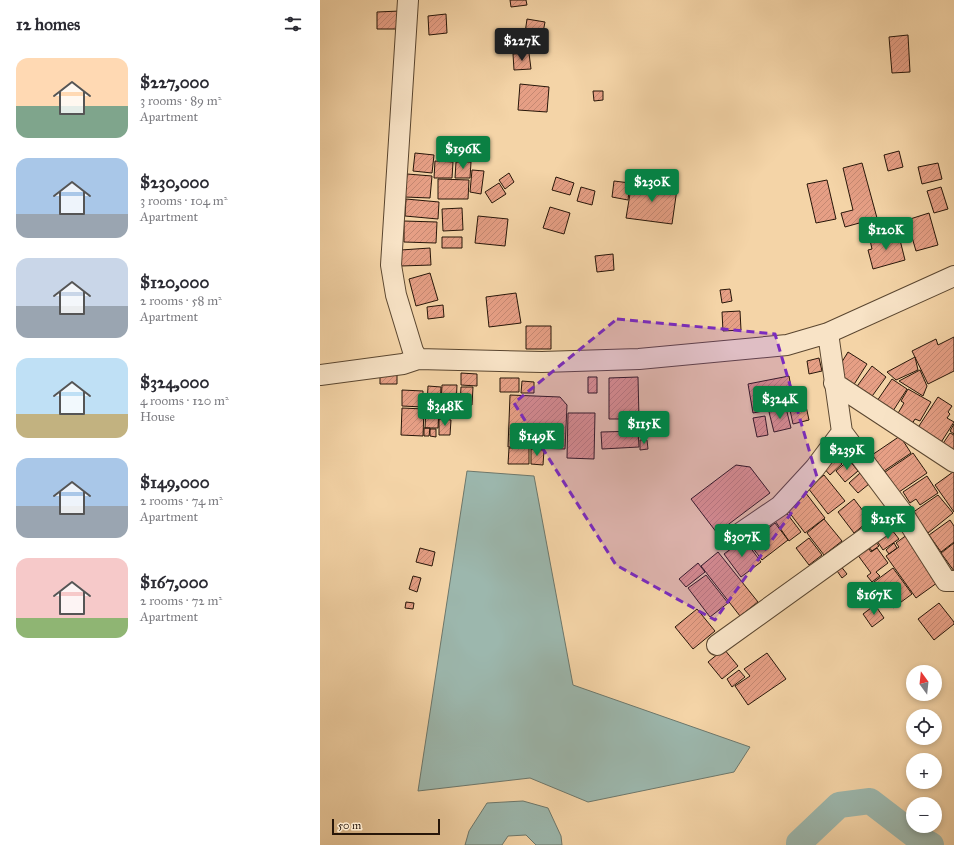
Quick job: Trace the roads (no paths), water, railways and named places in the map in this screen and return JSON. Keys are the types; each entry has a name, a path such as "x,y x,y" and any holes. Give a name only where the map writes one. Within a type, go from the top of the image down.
{"street":[{"path":"408,0 391,265 396,295 413,351 418,359"},
{"path":"320,375 403,364 418,359 542,362 638,359 787,345 828,333 954,276"},
{"path":"828,333 842,432 902,512 946,581 954,581"},
{"path":"834,382 954,462"},
{"path":"733,538 780,506 815,468 842,432"},
{"path":"717,645 902,512"}],"waterway":[{"path":"799,845 799,843 839,805 870,801 917,837 931,845"}]}
